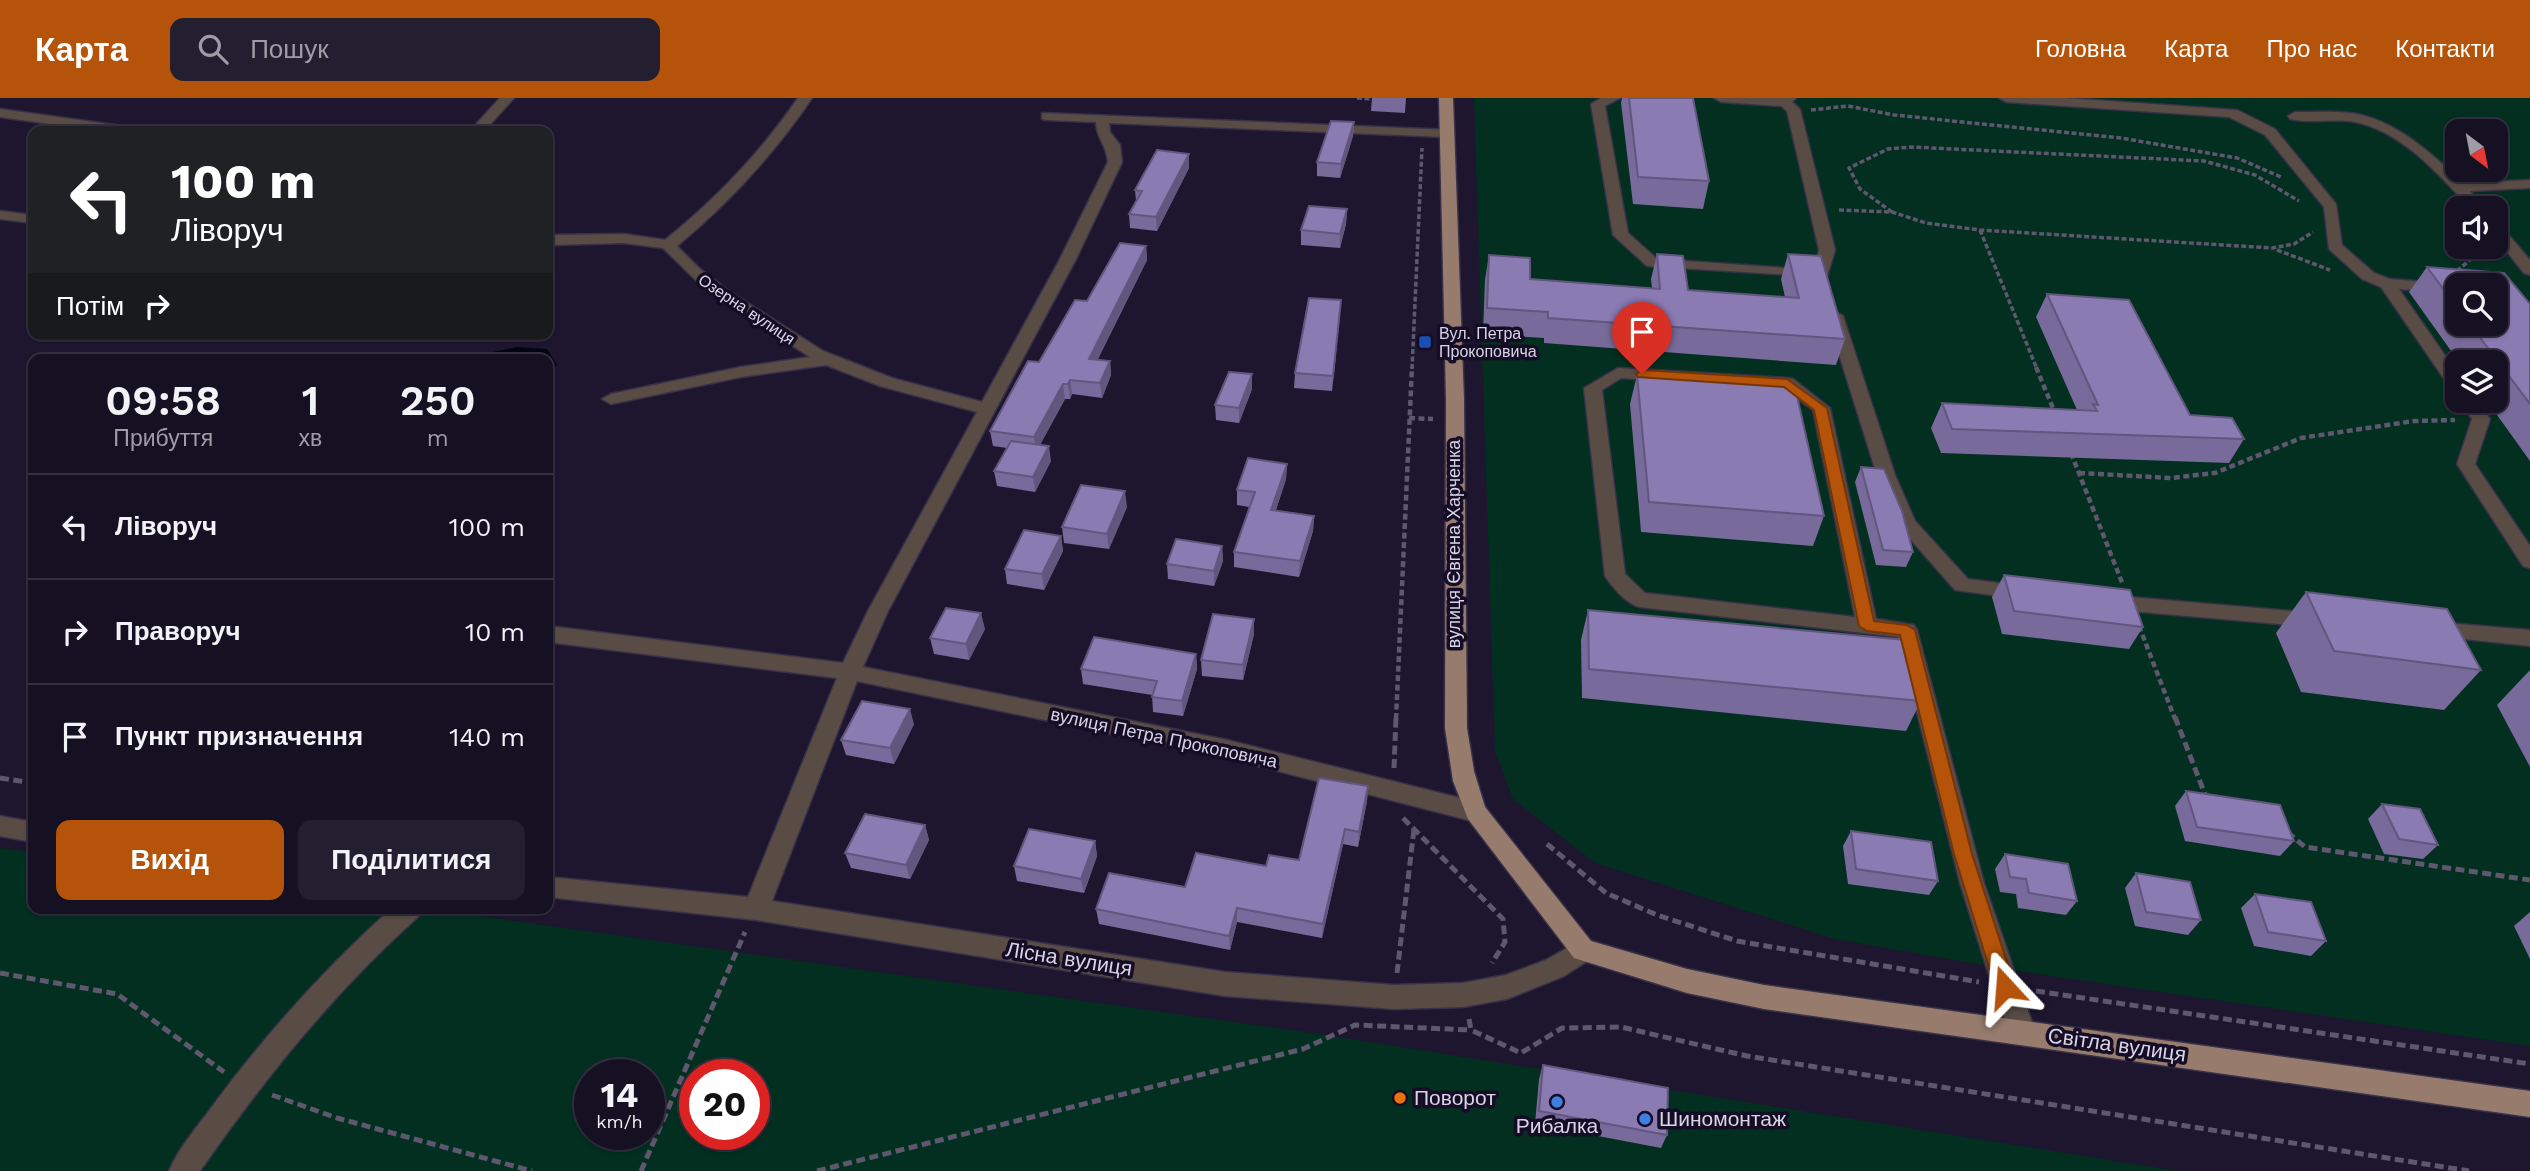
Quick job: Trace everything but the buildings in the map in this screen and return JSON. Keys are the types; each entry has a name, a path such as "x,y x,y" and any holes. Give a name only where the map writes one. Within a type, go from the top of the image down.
{"main road":[{"name":"вулиця Євгена Харченка","path":"1446,98 1454,400 1456,728 1464,787 1476,812 1583,950"},
{"name":"Світла вулиця","path":"1583,950 1687,981 1765,997 2530,1104"}],"street":[{"path":"482,126 507,98"},
{"path":"553,240 625,238 651,240 668,245 689,229 740,177 791,120 805,98"},
{"path":"1613,98 1598,104 1620,235 1653,263 1825,286"},
{"path":"1721,98 1786,100 1793,109 1827,250 1825,286 1886,475 1907,524 1962,585 2040,594"},
{"path":"2006,98 2232,113 2270,132 2331,207 2334,246 2368,276 2387,284 2445,287"},
{"path":"0,113 93,126"},
{"path":"1047,116 1446,134"},
{"path":"2295,116 2364,120 2411,145 2467,196"},
{"path":"756,909 850,672 878,611 1068,258 1115,162 1113,145 1103,132 1102,118"},
{"path":"2459,187 2530,184"},
{"path":"0,215 25,218"},
{"path":"0,229 25,218"},
{"path":"2508,243 2530,270"},
{"name":"Озерна вулиця","path":"668,245 686,267 722,295 775,330 829,360 895,385 987,409"},
{"path":"2387,284 2445,368"},
{"path":"611,399 741,372 829,360"},
{"path":"1867,626 1821,408 1787,383 1618,373 1593,388 1615,576 1639,600 1867,626 1907,630 1967,866 1988,939 2022,1031"},
{"path":"2477,413 2481,419 2466,464 2530,561"},
{"path":"2092,600 2337,622"},
{"path":"2420,629 2530,638"},
{"name":"вулиця Петра Прокоповича","path":"556,635 850,672 1227,750 1476,812"},
{"path":"0,826 28,831"},
{"name":"Лісна вулиця","path":"553,888 756,909 1225,984 1394,997 1463,995 1507,988 1555,968 1583,950"},
{"path":"183,1171 243,1085 306,1008 370,942 403,914"}],"path":[{"path":"1357,98 1375,99"},
{"path":"1795,116 1821,107 1848,106 1894,115 2121,138 2237,159 2287,180"},
{"path":"1423,132 1394,809 1503,919 1507,933 1504,944 1496,960 1488,965"},
{"path":"2308,208 2275,182 2204,160 1911,147 1888,149 1849,168 1853,182 1867,198 1892,212 1926,223 1980,230 2281,248 2303,241 2314,232 2311,220"},
{"path":"1817,210 1892,212"},
{"path":"1980,230 2059,423"},
{"path":"2437,287 2471,259"},
{"path":"2079,473 2171,478 2215,473 2301,438 2414,421 2481,419"},
{"path":"2069,448 2196,775 2209,801"},
{"path":"0,778 28,782"},
{"path":"2278,824 2305,847 2530,880"},
{"path":"1394,997 1414,828"},
{"path":"641,1171 756,909"},
{"path":"1463,995 1471,1030"},
{"path":"817,1171 1303,1049 1354,1025 1471,1030 1521,1053 1562,1028 1621,1027 1747,1056 2469,1171"}],"green space":[{"path":"1474,98 2530,98 2530,1046 2017,971 1835,939 1595,863 1513,799 1495,751"},
{"path":"0,848 28,851 28,914 466,914 1326,1035 2178,1171 0,1171"}],"shaded area":[{"path":"517,347 547,349 550,354 483,354"}],"place":[{"name":"Вул. Петра Прокоповича","path":"1425,342"},
{"name":"Поворот","path":"1400,1098"},
{"name":"Рибалка","path":"1557,1102"},
{"name":"Шиномонтаж","path":"1645,1119"}],"route":[{"path":"1642,374 1787,383 1821,408 1867,626 1907,630 1963,854 2005,987"}]}
